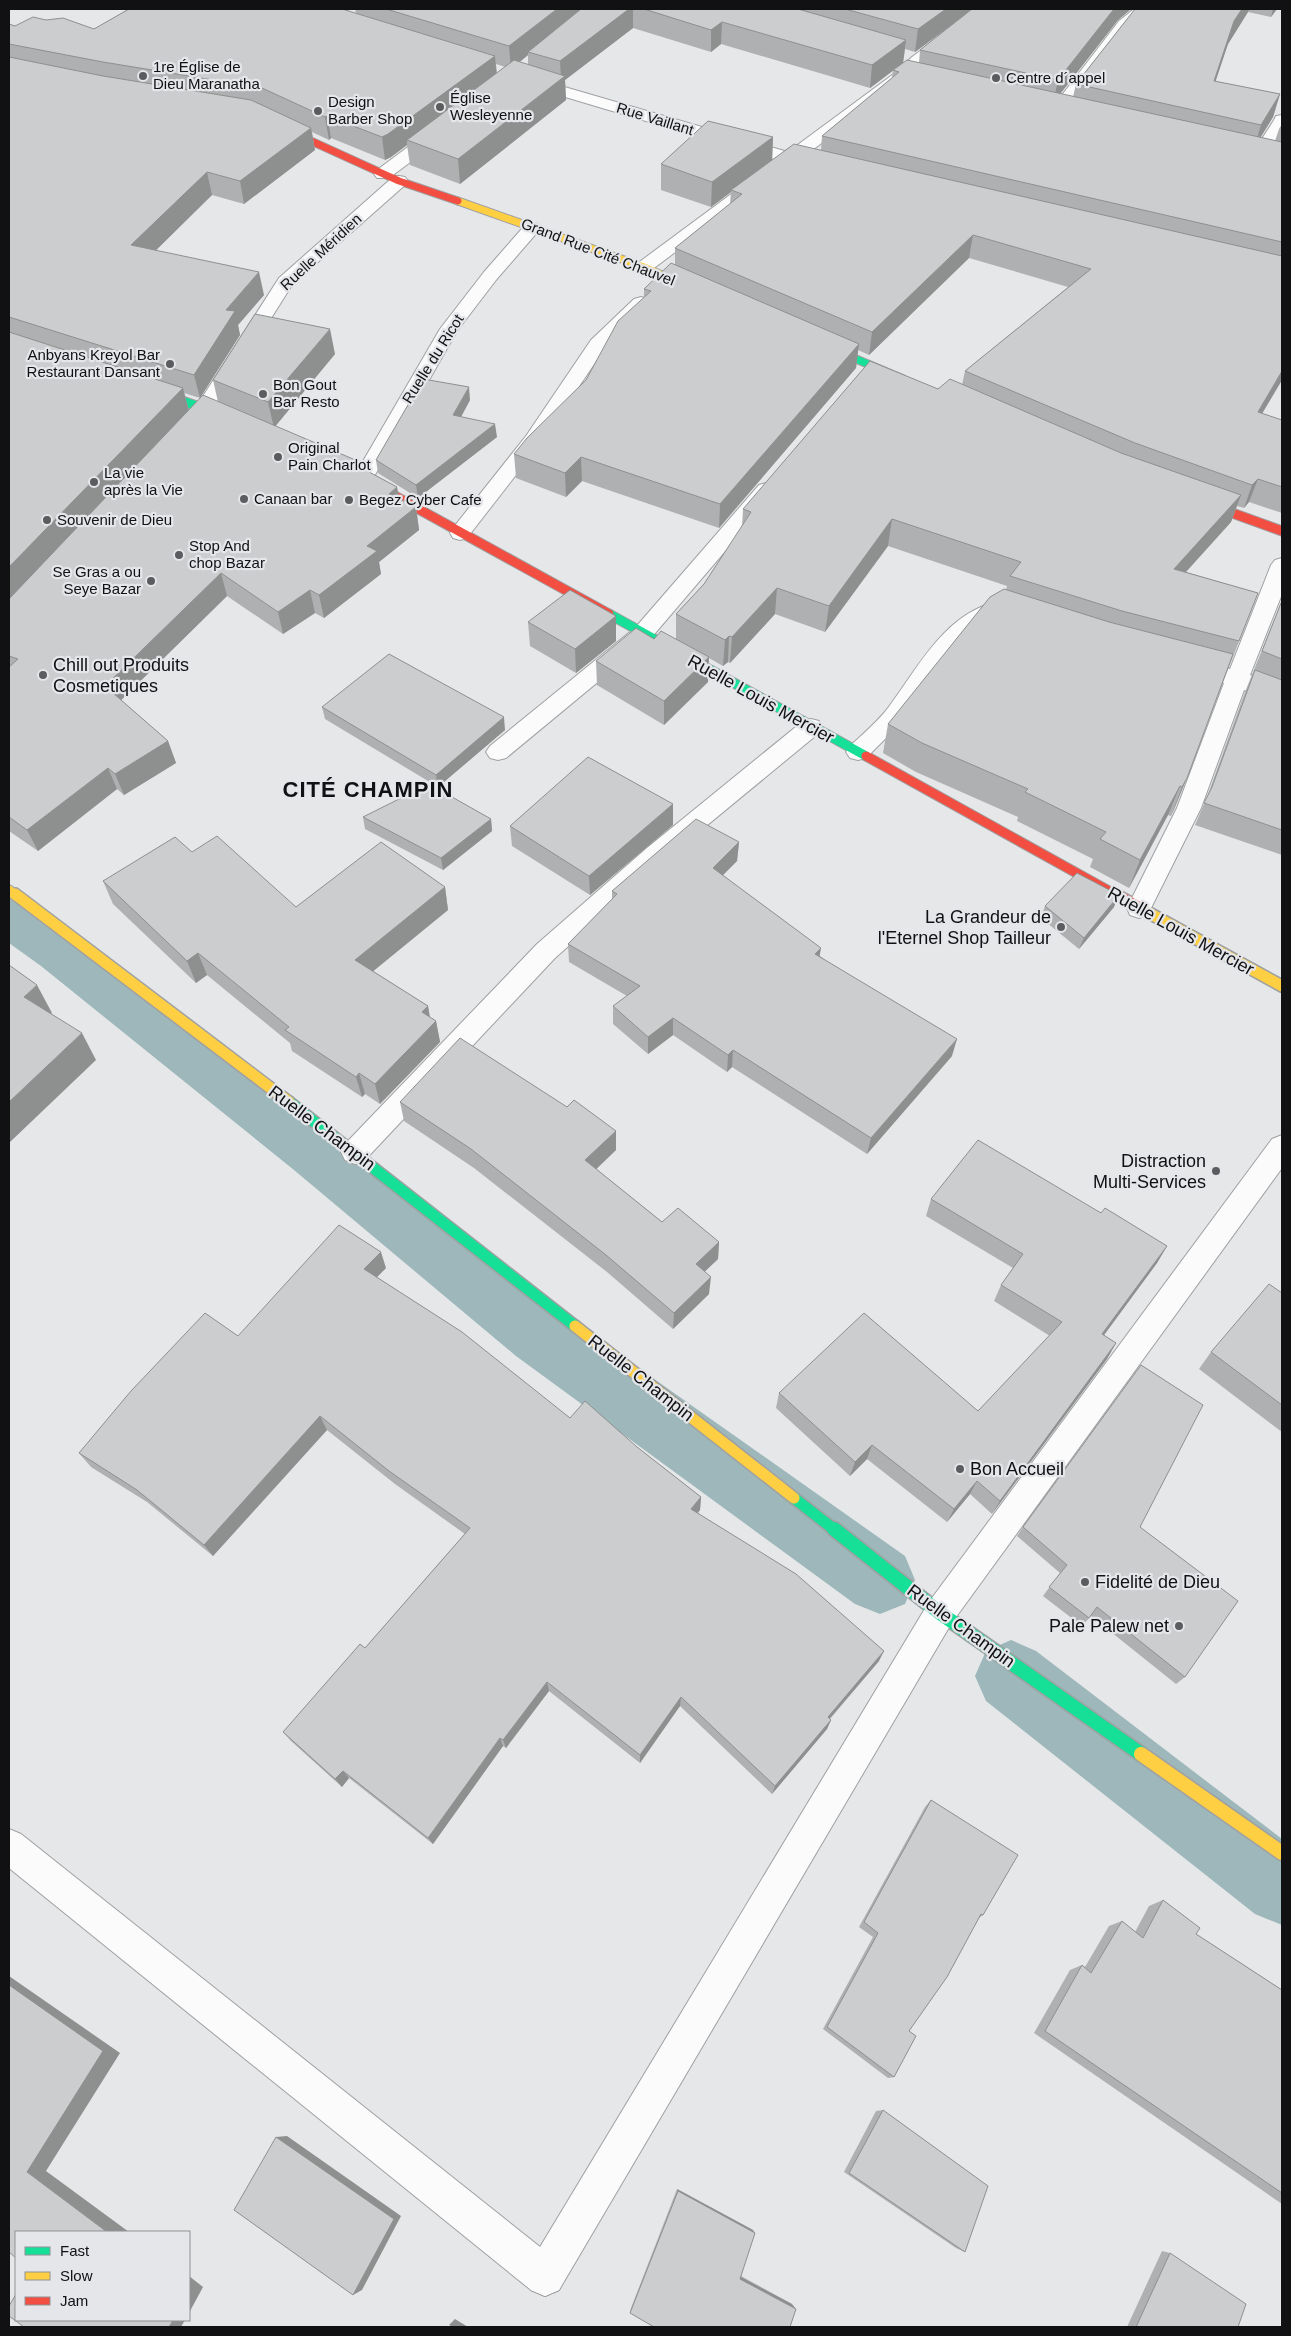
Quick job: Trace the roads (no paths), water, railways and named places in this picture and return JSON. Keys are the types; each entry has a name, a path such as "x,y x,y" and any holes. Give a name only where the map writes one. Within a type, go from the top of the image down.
{"street":[{"path":"644,267 901,76 918,60 985,9"},
{"path":"1058,111 1125,24 1143,9"},
{"path":"900,54 918,60"},
{"path":"901,76 919,80"},
{"name":"Rue Vaillant","path":"513,77 788,159 827,168"},
{"path":"1039,107 1077,116"},
{"path":"1240,152 1267,158 1282,120"},
{"name":"Grand Rue Cité Chauvel","path":"269,122 391,177 644,267 703,293"},
{"name":"Ruelle Méridien","path":"171,444 205,408 285,282 391,177 452,122"},
{"name":"Ruelle du Ricot","path":"360,473 450,329 490,276 532,228"},
{"path":"460,533 533,440 598,344 667,278"},
{"path":"811,339 867,374 910,382"},
{"path":"138,386 205,408 240,423"},
{"name":"Ruelle Louis Mercier","path":"360,473 383,489 460,533 1282,986"},
{"path":"498,752 643,633 777,477"},
{"path":"1184,496 1282,531"},
{"path":"1140,908 1190,808 1282,565"},
{"path":"858,752 894,715 941,650 980,615 996,609 1014,615"},
{"path":"1169,661 1238,680 1282,696"},
{"path":"355,1152 546,951 656,854 811,727"},
{"name":"Ruelle Champin","path":"9,890 355,1152 940,1613 1282,1853"},
{"path":"9,1846 545,2276 940,1613 1282,1146"}],"waterway":[{"path":"9,915 60,951 315,1152 539,1335 880,1580"},
{"path":"1011,1676 1282,1887"}],"place":[{"name":"1re Église de Dieu Maranatha","path":"143,76"},
{"name":"Centre d´appel","path":"996,78"},
{"name":"Église Wesleyenne","path":"440,107"},
{"name":"Design Barber Shop","path":"318,111"},
{"name":"Anbyans Kreyol Bar Restaurant Dansant","path":"170,364"},
{"name":"Bon Gout Bar Resto","path":"263,394"},
{"name":"Original Pain Charlot","path":"278,457"},
{"name":"La vie après la Vie","path":"94,482"},
{"name":"Canaan bar","path":"244,499"},
{"name":"Begez Cyber Cafe","path":"349,500"},
{"name":"Souvenir de Dieu","path":"47,520"},
{"name":"Stop And chop Bazar","path":"179,555"},
{"name":"Se Gras a ou Seye Bazar","path":"151,581"},
{"name":"Chill out Produits Cosmetiques","path":"43,675"},
{"name":"La Grandeur de l'Eternel Shop Tailleur","path":"1061,927"},
{"name":"Distraction Multi-Services","path":"1216,1171"},
{"name":"Bon Accueil","path":"960,1469"},
{"name":"Fidelité de Dieu","path":"1085,1582"},
{"name":"Pale Palew net","path":"1179,1626"}],"district":[{"name":"CITÉ CHAMPIN","path":"368,789"}]}
